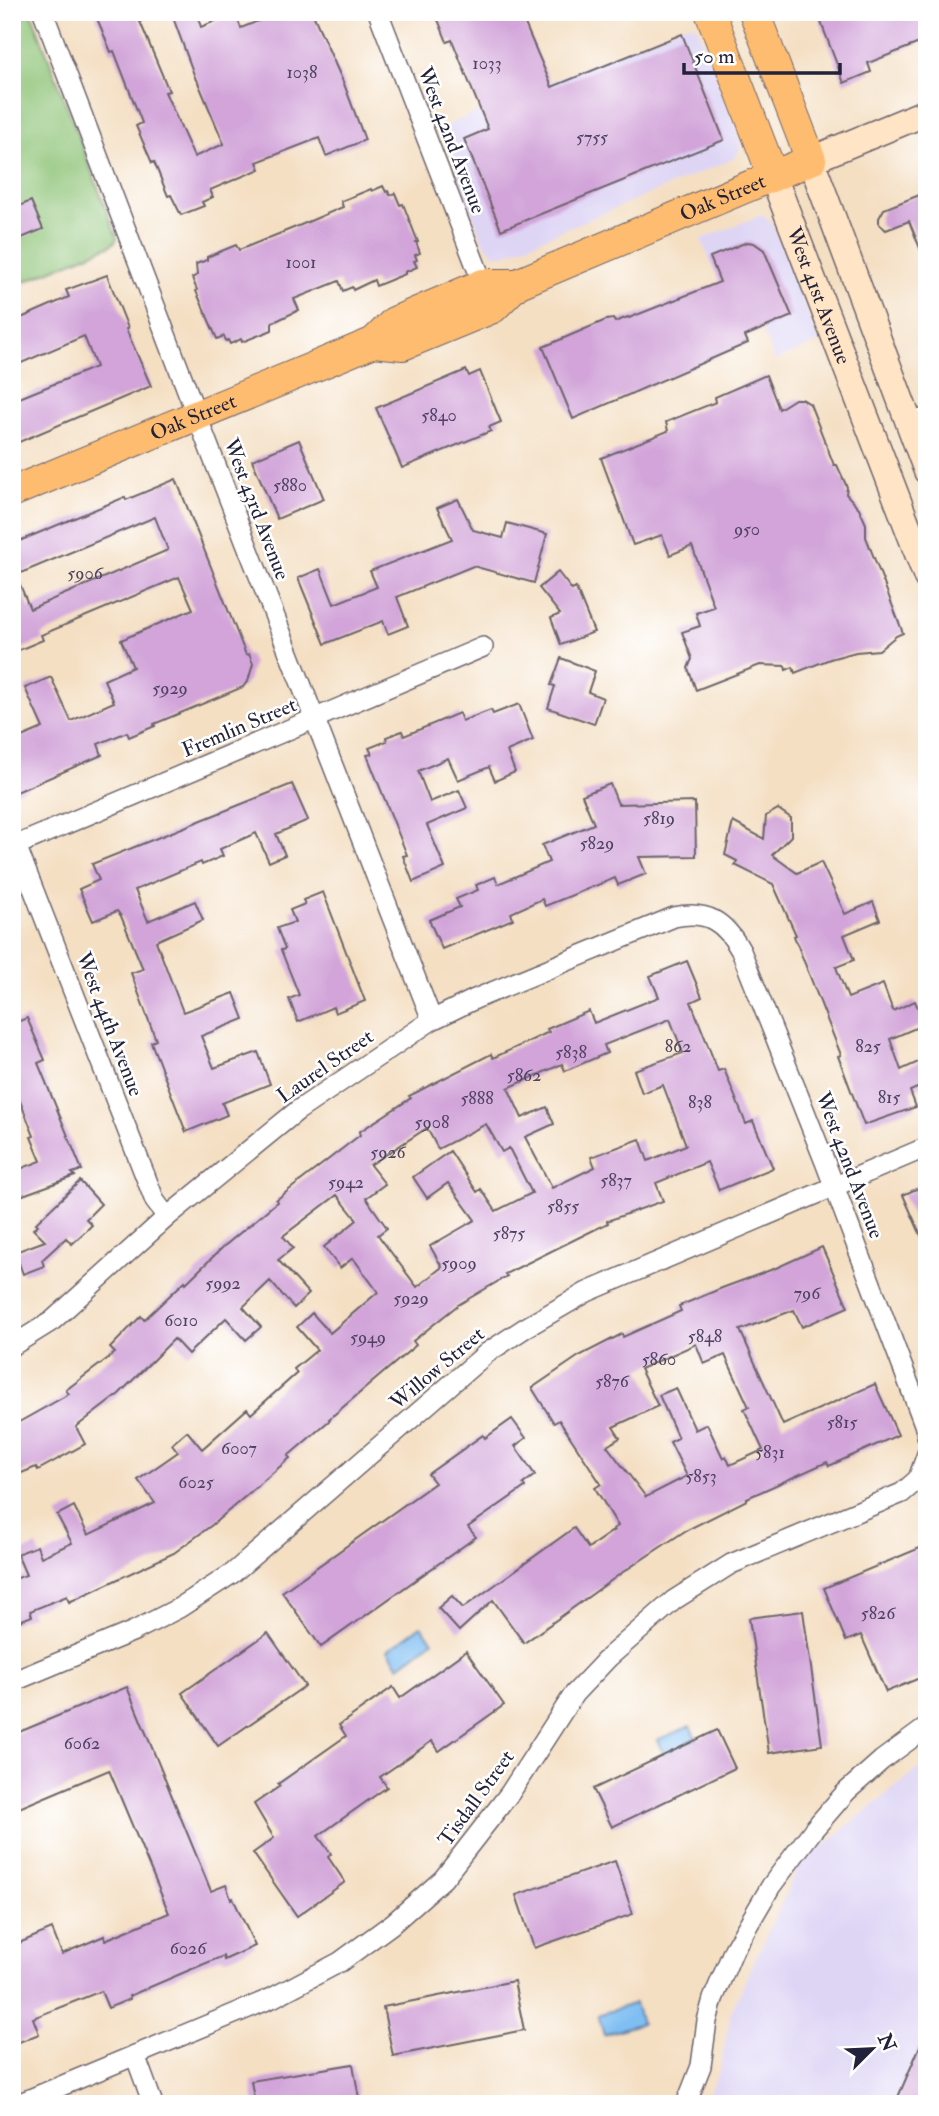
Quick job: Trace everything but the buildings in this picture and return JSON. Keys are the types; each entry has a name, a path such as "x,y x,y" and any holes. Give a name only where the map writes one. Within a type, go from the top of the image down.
{"main road":[{"name":"West 41st Avenue","path":"709,12 927,577"},
{"name":"West 41st Avenue","path":"754,12 811,160 918,421 927,471"},
{"name":"Oak Street","path":"374,342 403,345 493,308 517,284 927,112"},
{"name":"Oak Street","path":"12,492 374,342 394,322 483,284 517,284"},
{"path":"874,438 918,421"}],"street":[{"name":"West 43rd Avenue","path":"43,12 432,1020"},
{"name":"West 42nd Avenue","path":"378,12 483,284"},
{"name":"Fremlin Street","path":"14,846 483,647"},
{"name":"West 44th Avenue","path":"14,846 155,1201 167,1217"},
{"name":"Laurel Street","path":"12,1346 52,1321 167,1217 297,1111 432,1020 475,999 674,917 699,915 715,920"},
{"name":"West 42nd Avenue","path":"715,920 731,932 741,951 834,1186 927,1436"},
{"name":"Willow Street","path":"12,1682 134,1631 179,1608 233,1573 487,1353 525,1328 587,1292 927,1147"},
{"name":"Tisdall Street","path":"18,2104 272,1998 340,1962 392,1924 443,1880 510,1793 575,1694 639,1629 674,1600 732,1564 902,1493 918,1479 926,1459"},
{"path":"686,2104 701,2066 706,2021 713,1999 734,1949 771,1886 846,1792 882,1760 927,1727"},
{"path":"135,2055 153,2104"}],"shaded area":[{"path":"687,24 697,26 739,135 739,152 733,159 508,253 493,253 482,240 443,133 450,124"},
{"path":"762,215 773,226 819,342 775,361 752,304 732,312 701,239"},
{"path":"927,1762 927,2104 704,2104 720,2069 731,2012 799,1865"}],"green space":[{"path":"12,12 31,12 117,238 109,246 12,287"}],"water":[{"path":"421,1626 433,1641 399,1666 388,1650"},
{"path":"690,1726 698,1743 665,1757 657,1740"},
{"path":"635,2003 641,2023 604,2035 598,2015"}]}
